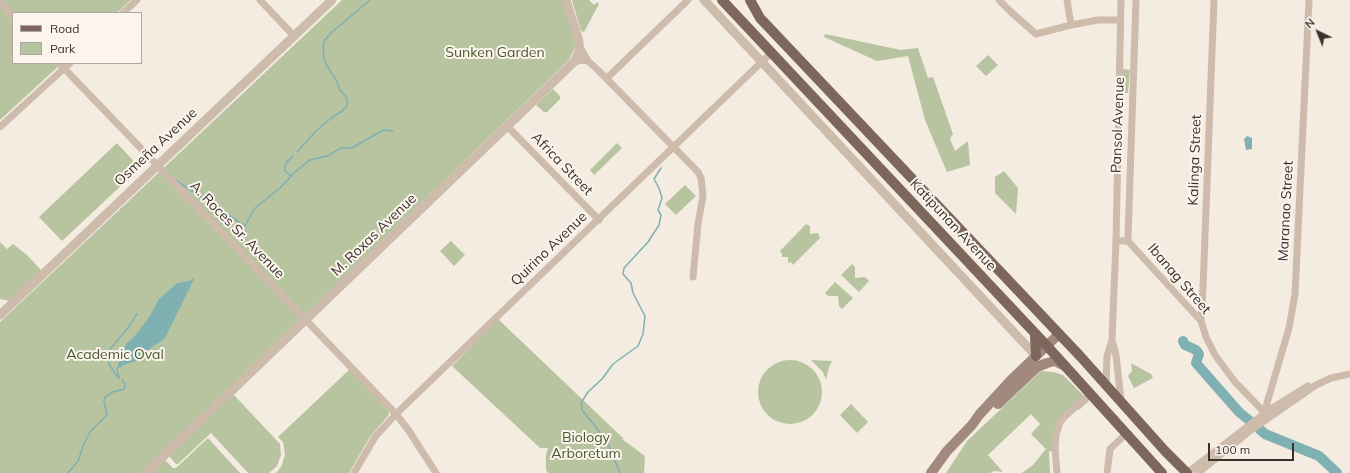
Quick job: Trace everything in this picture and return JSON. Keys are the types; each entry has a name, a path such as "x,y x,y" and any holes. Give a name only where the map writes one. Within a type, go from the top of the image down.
{"main road":[{"name":"Katipunan Avenue","path":"722,0 1036,334 1162,473"},
{"name":"Katipunan Avenue","path":"750,0 760,18 1059,334 1187,473"},
{"path":"872,159 884,149"},
{"path":"975,269 982,265 987,259"},
{"path":"1036,334 1036,356"},
{"path":"1049,348 1059,334"},
{"path":"931,473 947,451 1013,378 1036,356 1049,348 1055,342 1061,343 1137,427 1149,433"},
{"path":"972,425 983,419 1037,367 1047,362 1055,362 1065,366"}],"street":[{"path":"124,12 137,0"},
{"path":"260,0 294,36"},
{"name":"Osmeña Avenue","path":"0,315 332,0"},
{"path":"566,0 579,45 588,61 607,78 674,146 698,172 701,178 703,196 695,246 693,277"},
{"path":"607,78 688,0"},
{"name":"Katipunan Avenue","path":"704,0 1036,356"},
{"path":"999,0 1036,34 1098,20 1120,20"},
{"path":"1067,0 1071,25"},
{"name":"Pansol Avenue","path":"1106,386 1107,356 1112,340 1116,241 1121,0"},
{"name":"Pansol Avenue","path":"1127,240 1136,0"},
{"name":"Kalinga Street","path":"1201,321 1214,0"},
{"name":"Maranao Street","path":"1267,415 1289,328 1294,294 1309,0"},
{"path":"0,2 12,15"},
{"name":"M. Roxas Avenue","path":"146,473 574,62 578,55 579,45"},
{"name":"Quirino Avenue","path":"354,473 375,437 396,414 772,52"},
{"path":"574,62 582,60 588,61"},
{"path":"0,127 62,66"},
{"name":"A. Roces Sr. Avenue","path":"62,66 396,414 409,431 436,473"},
{"name":"Africa Street","path":"508,126 599,220"},
{"path":"1116,241 1127,240"},
{"name":"Ibanag Street","path":"1127,240 1201,321 1206,338 1215,355 1235,382 1267,415"},
{"name":"Pansol Avenue","path":"1112,340 1116,355 1121,402"},
{"path":"1187,473 1267,415 1316,385 1331,378 1350,374"},
{"path":"1057,473 1055,448 1056,435 1060,422 1090,394"},
{"path":"1198,473 1267,415"},
{"path":"1107,473 1110,449 1126,434"}],"green space":[{"path":"0,0 131,0 118,12 12,12 12,64 61,64 0,120"},
{"name":"Academic Oval","path":"342,0 562,0 575,39 575,47 569,60 141,473 0,473 0,322"},
{"path":"572,0 589,0 594,5 597,2 599,4 584,32 581,31"},
{"path":"825,34 901,50 918,48 928,78 933,77 953,134 950,139 955,151 968,141 970,165 947,172 925,120 908,56 877,61 824,37"},
{"path":"988,55 998,65 986,76 976,66"},
{"path":"1122,69 1130,70 1128,93 1120,92"},
{"path":"553,89 560,96 560,99 547,112 544,112 536,105"},
{"path":"117,143 140,168 62,241 39,217"},
{"path":"617,143 622,148 594,175 590,170"},
{"path":"1004,171 1018,188 1016,214 995,193 995,177"},
{"path":"685,185 696,196 676,215 665,204"},
{"path":"806,224 810,226 810,234 818,233 820,238 793,265 791,262 788,263 788,257 782,257 780,251"},
{"path":"451,241 465,255 454,266 440,251"},
{"path":"0,242 7,249 13,244 27,255 42,271 10,301 0,299"},
{"path":"852,264 855,267 855,278 865,277 869,281 859,292 841,275"},
{"path":"835,282 853,298 842,309 839,306 838,296 828,296 825,293"},
{"name":"Biology Arboretum","path":"498,319 624,439 622,439 645,456 644,473 548,473 546,470 546,455 548,448 540,448 452,366"},
{"path":"784,360 796,360 813,369 820,380 822,392 820,404 813,415 796,424 784,424 772,419 763,410 758,398 758,386 763,374 772,365"},
{"path":"811,360 832,361 826,379 822,371"},
{"path":"1131,363 1151,374 1153,378 1134,388 1128,376 1132,371"},
{"path":"350,369 388,410 389,413 370,437 349,473 276,473 281,467 285,455 283,442 278,437"},
{"path":"1041,371 1063,375 1089,401 1079,410 1072,407 1057,422 1054,452 1049,451 1050,473 1022,473 1033,465 1046,449 1031,434 1040,424 1031,414 988,455 1003,472 946,473 967,441"},
{"path":"233,394 280,444 281,455 277,466 269,473 248,473 211,433 178,464 176,464 169,456"},
{"path":"851,404 868,422 857,433 840,415"},
{"path":"208,438 240,473 148,473 163,458 173,468 176,468"}],"water":[{"path":"1247,136 1252,138 1252,149 1246,150 1244,139"},
{"path":"195,277 165,338 136,361 117,369 127,343 135,336 150,316 159,299 177,283 189,281"}],"waterway":[{"path":"297,152 315,132 347,106 347,98 340,90 336,80 326,64 323,46 325,40 332,32 370,0"},
{"path":"177,181 245,226 254,209 280,188 296,171 310,160 327,156 341,148 352,148 383,130 393,131"},
{"path":"291,176 285,171 285,166 293,156"},
{"path":"620,473 609,446 582,410 581,403 588,392 602,379 613,364 638,346 643,334 645,316 633,293 631,283 623,274 624,268 648,242 659,225 661,215 658,210 662,198 654,179 661,168"},
{"path":"119,378 109,364 108,357 110,349 128,328 137,314"},
{"path":"1183,341 1185,345 1196,350 1199,354 1196,363 1239,412 1250,421"},
{"path":"117,369 119,378"},
{"path":"68,473 78,461 90,432 107,415 104,401 105,397 113,392 124,389 125,384 122,380"},
{"path":"1257,427 1265,434 1319,456 1337,473"}],"park label":[{"name":"Sunken Garden","path":"495,53"}]}
